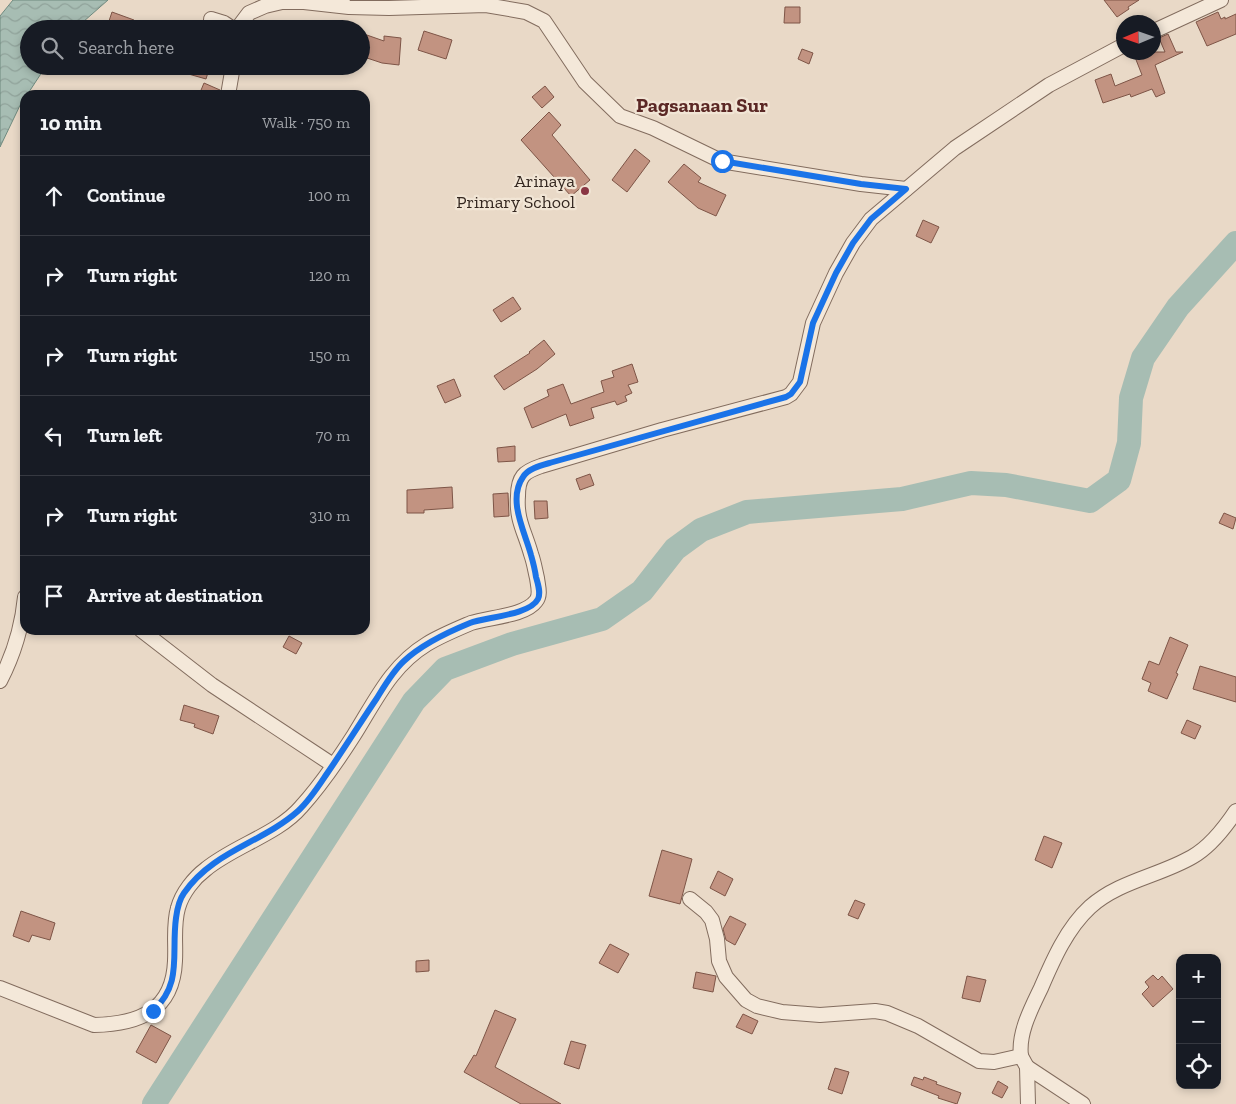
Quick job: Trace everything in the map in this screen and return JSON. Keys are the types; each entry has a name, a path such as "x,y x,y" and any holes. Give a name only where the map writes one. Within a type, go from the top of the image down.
{"street":[{"path":"1161,27 1221,0"},
{"path":"244,20 249,13 264,6 282,2 389,8 486,5 526,12 544,21 584,82 620,116 653,128 722,161 906,189"},
{"path":"0,988 94,1025 106,1025 133,1019 153,1011 170,991 174,976 175,925 183,894 204,870 220,858 286,821 300,810 334,765 391,675 404,660 430,642 470,624 521,611 530,607 538,600 539,590 533,562 517,511 518,489 523,476 541,466 791,394 800,382 813,323 836,273 853,243 871,219 955,148 1050,85 1116,49"},
{"path":"229,90 232,75"},
{"path":"0,681 14,652 20,631"},
{"path":"147,635 212,685 334,765"},
{"path":"1028,1104 1022,1034 1032,1006 1057,953 1079,918 1112,892 1191,858 1203,850 1216,837 1236,811"},
{"path":"690,899 706,912 712,920 720,961 726,977 746,1000 757,1006 782,1012 820,1015 875,1011 887,1013 918,1026 979,1061 1024,1062 1083,1104"}],"water":[{"path":"13,0 108,0 85,20 20,20 20,75 40,75 30,90 20,90 20,105 0,147 0,16"}],"building":[{"path":"1104,0 1139,0 1128,7 1129,9 1116,16"},
{"path":"785,7 800,7 800,23 784,23"},
{"path":"112,12 134,20 109,20"},
{"path":"1218,12 1221,19 1236,14 1236,34 1207,46 1196,22"},
{"path":"424,31 452,40 446,59 418,50"},
{"path":"1168,34 1176,52 1183,52 1155,65 1165,93 1156,97 1152,89 1131,97 1130,94 1103,103 1095,80 1111,74 1115,86 1142,75 1136,60 1161,60 1161,52 1165,52 1161,37"},
{"path":"370,36 384,41 384,36 401,38 399,65 370,59"},
{"path":"802,49 813,53 809,64 798,59"},
{"path":"192,75 207,75 206,79"},
{"path":"204,83 220,90 201,90"},
{"path":"545,86 554,97 542,108 532,97"},
{"path":"549,112 561,125 552,135 590,180 571,196 521,140"},
{"path":"635,149 650,161 627,192 612,180"},
{"path":"684,164 701,178 698,182 726,195 716,216 698,208 668,182"},
{"path":"923,220 939,227 931,243 916,236"},
{"path":"513,297 521,309 501,322 493,310"},
{"path":"544,340 555,354 537,369 504,390 494,376 530,353"},
{"path":"632,364 638,382 628,385 632,393 625,396 627,401 617,405 615,401 591,408 594,418 570,426 566,414 532,428 524,408 549,396 547,390 563,384 571,404 604,392 601,381 614,377 612,371"},
{"path":"454,379 461,396 445,403 437,386"},
{"path":"515,446 515,461 498,462 497,448"},
{"path":"590,474 594,485 580,490 576,479"},
{"path":"452,487 453,508 424,510 424,513 407,513 407,490"},
{"path":"508,493 509,516 494,517 493,494"},
{"path":"534,501 547,501 548,518 535,519"},
{"path":"1224,513 1236,518 1233,529 1219,523"},
{"path":"289,636 302,643 296,654 283,647"},
{"path":"1170,637 1188,645 1167,699 1148,691 1151,683 1142,679 1149,661 1159,665"},
{"path":"1200,666 1236,677 1236,702 1193,689"},
{"path":"184,705 219,716 213,734 194,727 195,724 180,720"},
{"path":"1187,720 1201,726 1195,739 1181,733"},
{"path":"1044,836 1062,843 1052,868 1035,860"},
{"path":"662,850 692,859 680,904 649,896"},
{"path":"718,871 733,879 725,896 710,888"},
{"path":"855,900 865,904 858,919 848,915"},
{"path":"21,911 55,923 50,940 32,935 29,942 13,936"},
{"path":"730,916 746,924 735,945 726,940 723,929"},
{"path":"610,944 629,954 618,973 599,963"},
{"path":"429,960 429,971 416,972 416,961"},
{"path":"696,972 716,976 713,992 693,988"},
{"path":"1153,975 1158,980 1162,976 1173,989 1153,1007 1142,994 1149,987 1145,982"},
{"path":"967,976 986,980 980,1002 962,998"},
{"path":"495,1010 516,1019 495,1067 561,1104 521,1104 464,1072 474,1055 476,1056"},
{"path":"743,1014 758,1021 752,1034 736,1027"},
{"path":"151,1025 171,1036 156,1063 136,1052"},
{"path":"571,1041 586,1045 579,1069 564,1064"},
{"path":"835,1068 849,1072 842,1094 828,1089"},
{"path":"914,1077 923,1080 924,1077 937,1082 936,1084 961,1093 957,1104 938,1098 939,1096 911,1085"},
{"path":"998,1081 1008,1087 1002,1098 992,1093"}],"waterway":[{"path":"154,1104 414,701 445,669 512,644 602,619 642,591 675,549 701,530 747,512 902,499 971,483 1006,485 1090,501 1119,480 1129,443 1131,398 1143,358 1178,307 1236,243"}],"place":[{"name":"Arinaya Primary School","path":"585,191"}],"district":[{"name":"Pagsanaan Sur","path":"702,105"}],"route":[{"path":"153,1011 170,991 174,976 175,925 183,894 204,870 220,858 286,821 300,810 354,735 391,675 404,660 430,642 470,624 486,618 521,611 530,607 538,600 539,590 531,553 517,511 518,489 523,476 533,469 553,462 662,430 786,397 796,388 803,376 813,323 836,273 853,243 871,219 906,189 861,184 722,161"}]}
